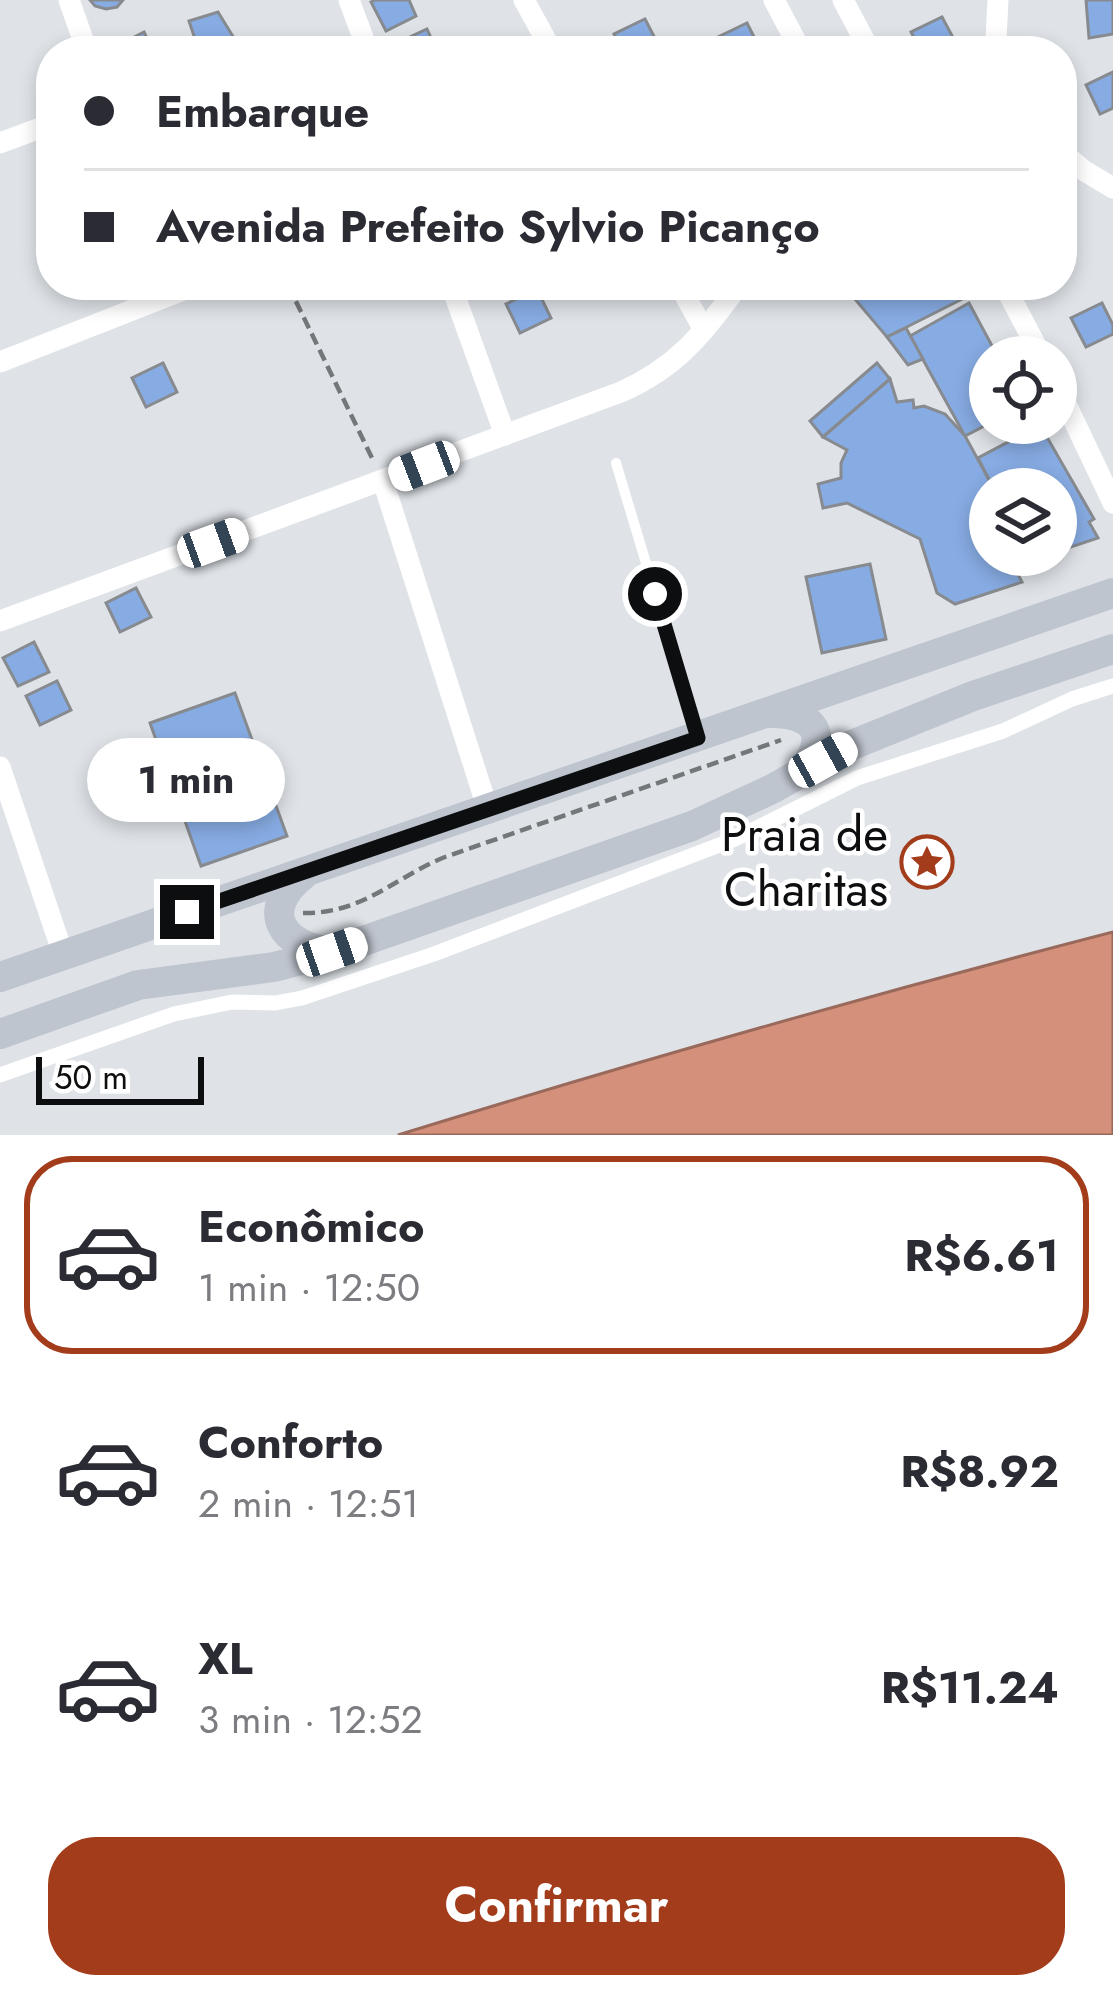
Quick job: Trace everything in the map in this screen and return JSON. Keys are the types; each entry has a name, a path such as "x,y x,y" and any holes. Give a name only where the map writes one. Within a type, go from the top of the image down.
{"main road":[{"path":"0,977 1113,593"},
{"path":"0,1034 138,985 274,967 332,952 692,826 847,747 974,696 1113,649"},
{"path":"768,713 793,712 808,721 817,739 814,757 799,773"},
{"path":"305,873 281,899 285,934 298,944 332,952"}],"street":[{"path":"69,0 82,36"},
{"path":"350,0 363,36"},
{"path":"524,0 544,36"},
{"path":"775,0 793,36"},
{"path":"843,0 862,36"},
{"path":"995,36 998,0"},
{"path":"0,143 36,130"},
{"path":"1077,165 1113,188"},
{"path":"0,362 155,300"},
{"path":"456,300 505,435"},
{"path":"687,300 704,330"},
{"path":"0,621 642,383 668,368 727,300"},
{"path":"1012,300 1031,336"},
{"path":"1077,427 1113,503"},
{"path":"383,481 488,810"},
{"path":"0,1076 174,1014 232,1002 302,998 434,954 735,838 857,778 1003,731 1113,686"},
{"path":"0,767 63,954"}],"lane":[{"path":"616,463 698,738"}],"path":[{"path":"295,300 383,481"},
{"path":"279,909 327,912 363,900 430,864 784,739 808,721"}],"shaded area":[{"path":"1113,932 1113,1135 398,1135 754,1029"}],"building":[{"path":"90,0 123,0 106,9"},
{"path":"409,0 416,16 386,31 371,2"},
{"path":"1086,0 1113,0 1113,34 1089,38"},
{"path":"218,12 233,36 194,36 189,21"},
{"path":"942,17 952,36 913,36 911,32"},
{"path":"645,19 654,36 615,36"},
{"path":"747,23 754,36 720,36"},
{"path":"1113,72 1113,108 1100,114 1086,85"},
{"path":"542,300 551,318 520,333 506,304"},
{"path":"856,300 960,300 887,337"},
{"path":"969,303 987,336 969,336 969,434 965,436 910,336"},
{"path":"1102,303 1113,334 1086,347 1071,318"},
{"path":"906,328 923,359 908,365 887,337"},
{"path":"163,363 177,392 146,407 132,378"},
{"path":"877,363 890,379 823,437 810,421"},
{"path":"890,379 897,402 913,400 914,408 924,406 945,414 965,436 983,468 969,468 969,576 1019,576 1022,582 955,604 937,593 920,539 847,503 823,508 818,484 841,478 847,450 823,437"},
{"path":"1004,444 1051,444 1065,468 983,468 978,458"},
{"path":"1077,489 1094,519 1089,522 1098,538 1077,545"},
{"path":"870,564 886,639 822,653 806,577"},
{"path":"136,588 151,617 120,632 106,603"},
{"path":"34,642 49,672 18,686 3,658"},
{"path":"57,681 71,710 40,725 26,696"},
{"path":"235,693 287,836 201,866 150,723"}],"place":[{"name":"Praia de Charitas","path":"927,862"}],"route":[{"path":"187,912 698,738 655,594"}]}
